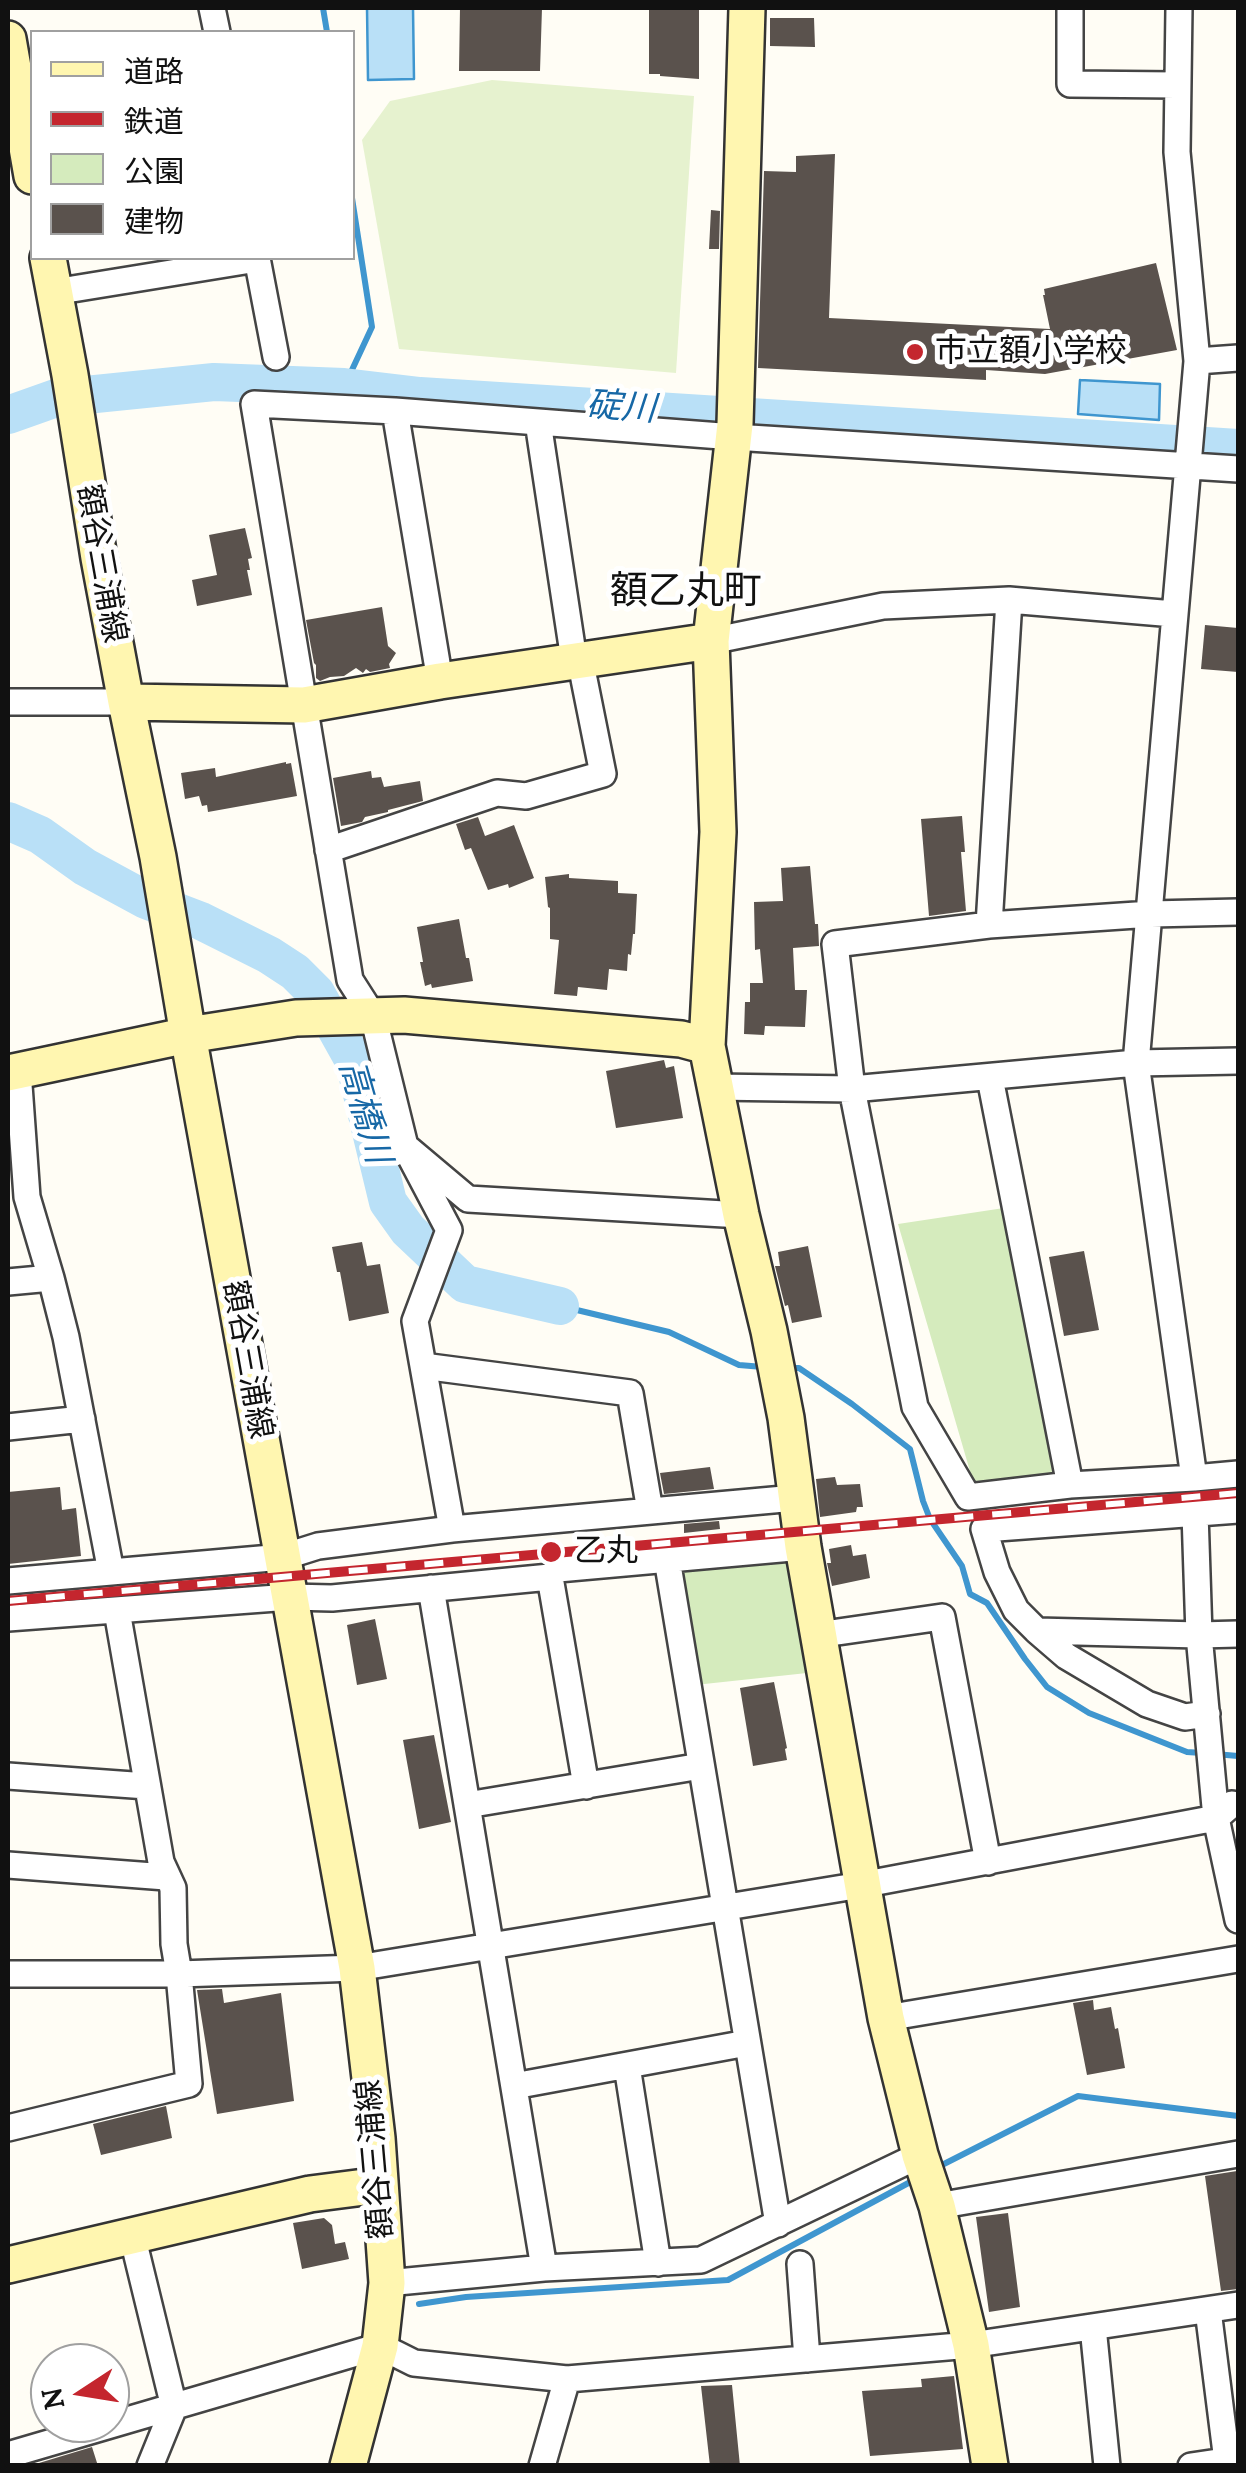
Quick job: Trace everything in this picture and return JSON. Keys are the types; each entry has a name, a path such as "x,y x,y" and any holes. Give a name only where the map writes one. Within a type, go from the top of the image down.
{"street":[{"path":"747,8 735,422 711,641 718,832 707,1046 782,1397 802,1547 886,2018 971,2345 990,2466"},
{"path":"1070,8 1070,84 1176,85"},
{"path":"1179,8 1176,152 1197,360 1136,1063 1194,1478"},
{"path":"9,56 30,166"},
{"name":"額谷三浦線","path":"48,260 357,1968 377,2138 386,2290 380,2340 348,2466"},
{"path":"54,292 245,260"},
{"path":"257,260 276,357"},
{"path":"1197,360 1238,358"},
{"path":"452,1529 415,1321 448,1230 405,1146 350,980 254,404 538,422 735,422 1190,450 1238,470"},
{"path":"395,411 440,681"},
{"path":"328,850 498,793 526,796 603,774 577,660 538,422"},
{"path":"8,702 304,705 711,641 883,606 1009,600 1174,614"},
{"path":"989,925 1009,600"},
{"path":"1238,912 989,925 834,944 852,1089 914,1407 968,1498 1070,1485 1238,1474"},
{"path":"111,1572 66,1336 28,1197 13,1072 188,1034 296,1018 404,1015 681,1039 707,1046"},
{"path":"714,1087 852,1089 1136,1063 1238,1060"},
{"path":"990,1078 1070,1485"},
{"path":"405,1146 468,1199 742,1215"},
{"path":"8,1282 52,1278"},
{"path":"423,1366 630,1393 650,1511"},
{"path":"8,1427 82,1419"},
{"path":"8,1581 283,1556 318,1546 452,1529 795,1498"},
{"path":"1207,1718 1184,1717 1146,1704 1066,1656 1016,1610 997,1572 984,1529 1238,1510"},
{"path":"1195,1513 1199,1635 1212,1778 1227,1812 1238,1920"},
{"path":"8,1618 290,1597 332,1598 550,1577 558,1569 802,1547"},
{"path":"667,1560 778,2224"},
{"path":"550,1577 586,1786"},
{"path":"431,1588 544,2268"},
{"path":"8,2128 189,2084 174,1944 173,1888 161,1862 117,1611"},
{"path":"817,1635 942,1618 988,1862"},
{"path":"1037,1630 1238,1634"},
{"path":"468,1805 701,1766"},
{"path":"8,1776 147,1786"},
{"path":"8,1974 357,1968 862,1885 1227,1812"},
{"path":"8,1865 166,1876"},
{"path":"886,2018 1238,1958"},
{"path":"514,2086 747,2044"},
{"path":"627,2066 658,2262"},
{"path":"386,2290 544,2268 700,2260 778,2224 928,2177 1238,2154"},
{"path":"8,2265 310,2194 380,2186"},
{"path":"132,2235 174,2407 150,2466"},
{"path":"800,2264 807,2359"},
{"path":"8,2455 174,2407 380,2340 414,2363 567,2379 971,2345 1238,2305"},
{"path":"1192,2466 1233,2460 1208,2310"},
{"path":"1093,2327 1107,2466"},
{"path":"542,2466 567,2379"}],"green space":[{"path":"492,80 694,96 676,373 399,349 362,140 390,101"},
{"path":"1004,1208 1054,1474 974,1485 898,1224"},
{"path":"793,1555 807,1673 695,1685 679,1565"}],"water":[{"path":"367,8 413,8 414,79 368,80"},
{"path":"1080,380 1160,384 1159,420 1078,414"}],"building":[{"path":"460,8 542,8 540,71 459,71"},
{"path":"649,8 699,8 699,79 649,74"},
{"path":"770,18 814,18 815,47 770,46"},
{"path":"835,154 829,318 1050,329 1044,289 1156,263 1177,350 1045,374 986,370 986,380 758,368 764,171 796,172 796,156"},
{"path":"711,210 720,211 719,249 709,249"},
{"path":"245,528 252,558 248,559 247,570 252,595 197,606 192,580 217,575 209,535"},
{"path":"382,607 388,646 396,653 390,668 370,672 366,669 363,673 356,668 344,676 320,681 316,678 306,620"},
{"path":"1205,625 1238,628 1238,672 1201,669"},
{"path":"291,763 297,796 208,812 199,796 185,799 181,773 215,768 216,777"},
{"path":"371,771 372,778 381,777 384,787 420,781 423,801 341,826 333,778"},
{"path":"962,816 966,911 929,916 921,819"},
{"path":"478,817 485,836 514,825 534,878 509,888 508,884 488,890 471,848 465,850 456,824"},
{"path":"810,866 819,946 793,948 795,990 807,990 805,1027 765,1026 764,1035 744,1034 750,983 763,983 760,949 755,950 754,902 783,901 781,868"},
{"path":"569,874 569,878 618,881 618,893 637,894 635,934 627,971 609,969 607,990 578,987 577,996 554,994 559,940 550,939 545,877"},
{"path":"459,919 473,981 425,986 417,927"},
{"path":"664,1060 666,1068 674,1066 683,1118 616,1128 606,1071"},
{"path":"362,1242 367,1266 380,1264 389,1313 349,1321 332,1247"},
{"path":"808,1246 822,1317 792,1323 775,1266 780,1266 778,1252"},
{"path":"1084,1251 1099,1330 1064,1336 1049,1257"},
{"path":"710,1467 714,1489 664,1494 660,1473"},
{"path":"835,1477 837,1485 860,1484 863,1507 857,1507 856,1512 820,1517 816,1479"},
{"path":"60,1487 62,1510 76,1508 81,1556 8,1564 8,1492"},
{"path":"719,1521 720,1529 684,1533 684,1524"},
{"path":"851,1545 853,1556 866,1554 870,1578 832,1586 827,1563 831,1563 829,1549"},
{"path":"375,1619 387,1679 357,1685 347,1625"},
{"path":"774,1682 787,1760 753,1766 740,1688"},
{"path":"434,1735 451,1822 419,1829 403,1740"},
{"path":"222,1989 224,2003 281,1993 294,2101 217,2114 197,1990"},
{"path":"1093,2000 1094,2010 1111,2007 1125,2068 1087,2075 1073,2003"},
{"path":"166,2106 172,2138 101,2155 93,2124"},
{"path":"1237,2171 1238,2289 1221,2291 1205,2176"},
{"path":"1008,2213 1020,2307 989,2312 976,2217"},
{"path":"324,2218 332,2225 335,2244 345,2242 349,2259 302,2269 293,2223"},
{"path":"954,2376 963,2449 870,2456 862,2391 922,2387 921,2379"},
{"path":"732,2385 740,2466 710,2466 701,2386"},
{"path":"92,2447 98,2466 39,2463"}],"waterway":[{"path":"323,8 327,30"},
{"path":"344,387 372,327 355,217"},
{"name":"碇川","path":"8,415 56,398 214,382 344,387 420,396 1238,448"},
{"name":"高橋川","path":"8,821 40,835 85,867 146,900 201,921 295,972 316,993 354,1061 388,1202 408,1230 465,1284 560,1306"},
{"path":"560,1306 669,1332 739,1365 763,1367"},
{"path":"786,1368 799,1368 910,1449 930,1519 962,1566 970,1594 987,1603 1047,1687 1089,1713 1187,1752 1202,1753"},
{"path":"1215,1754 1238,1756"},
{"path":"938,2167 1078,2096 1238,2116"},
{"path":"419,2304 466,2297 728,2280 914,2180"}],"railway":[{"path":"8,1601 1238,1493"}],"place":[{"name":"市立額小学校","path":"915,352"},
{"name":"乙丸","path":"551,1552"}],"district":[{"name":"額乙丸町","path":"686,592"}]}
